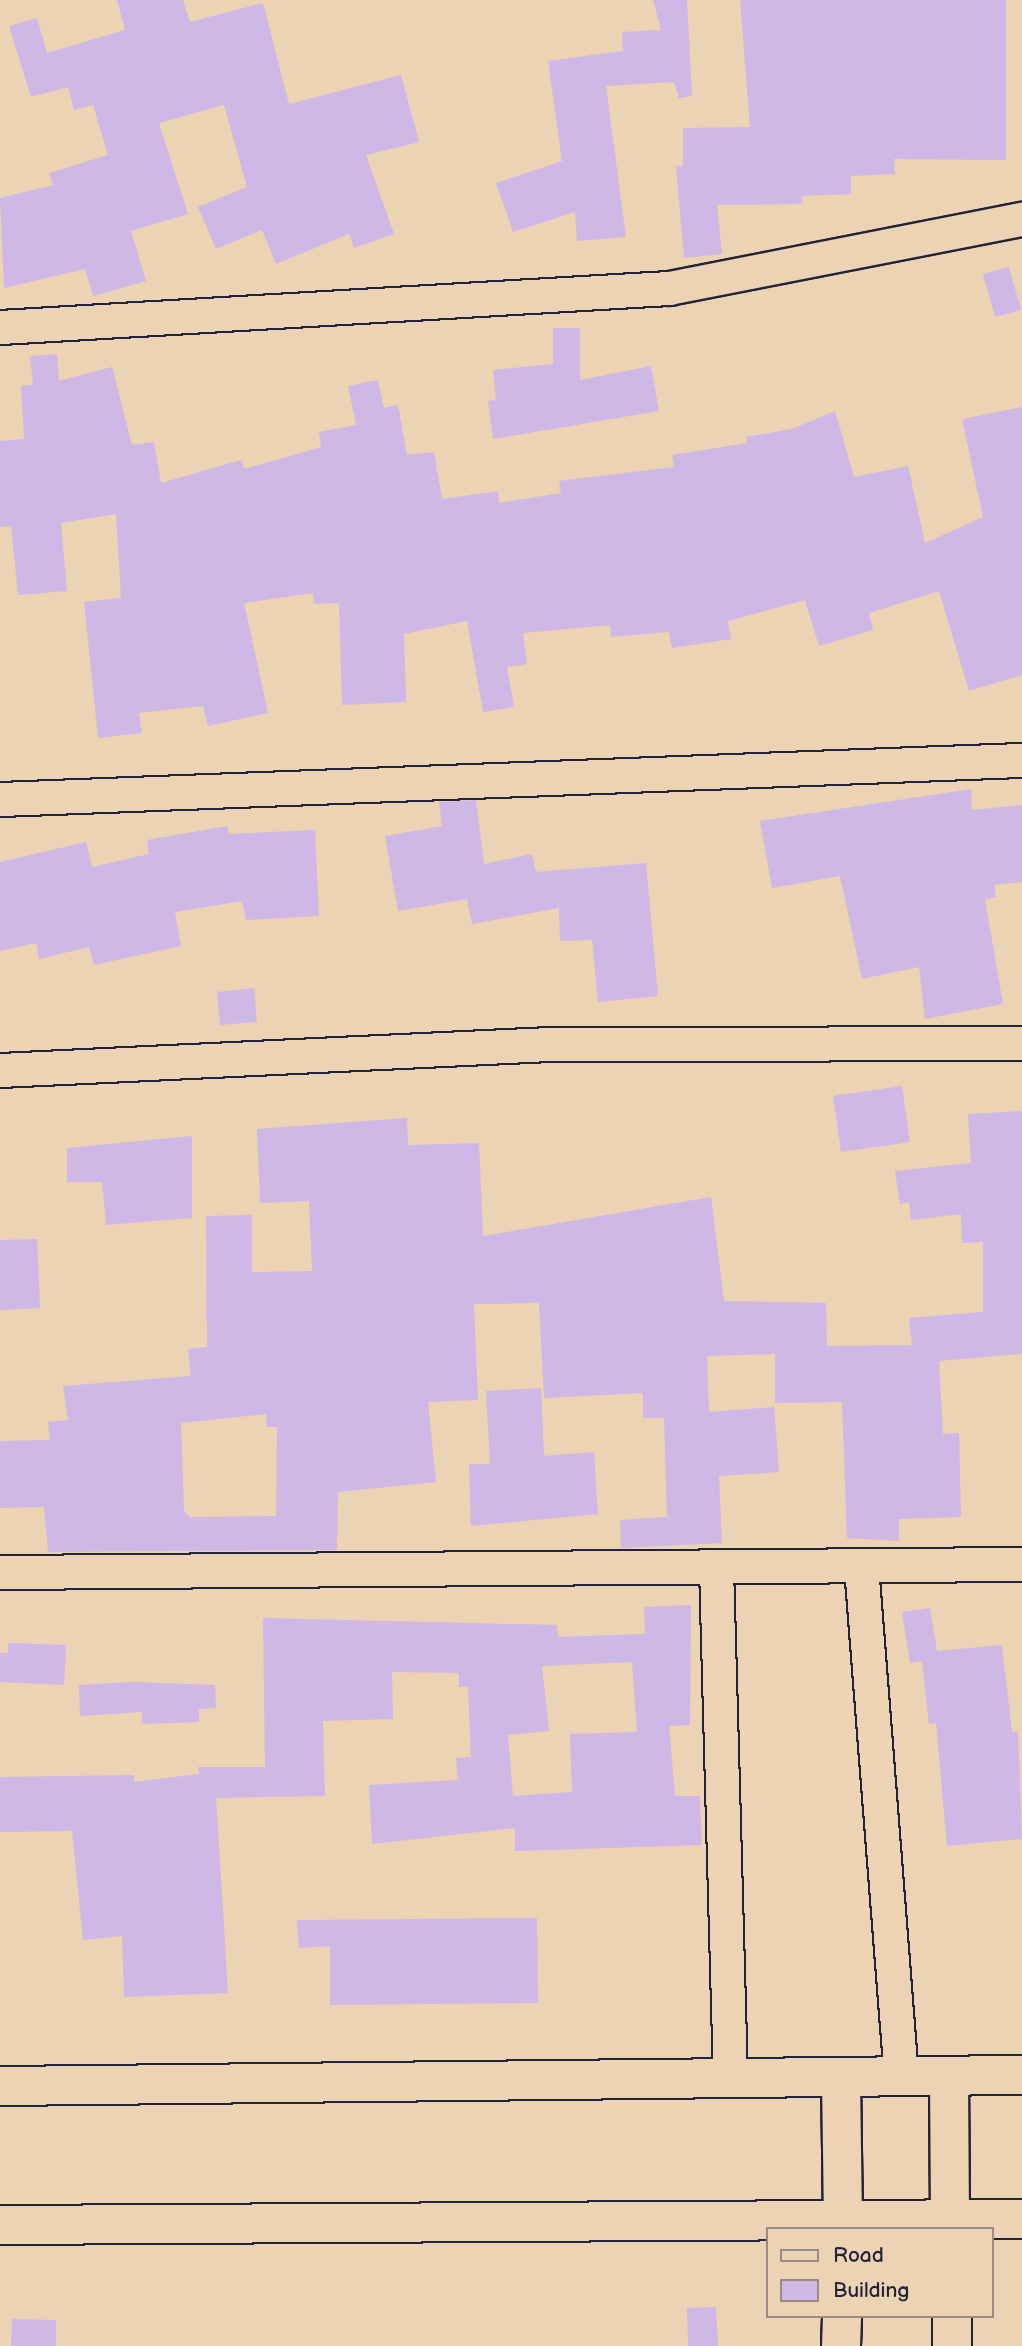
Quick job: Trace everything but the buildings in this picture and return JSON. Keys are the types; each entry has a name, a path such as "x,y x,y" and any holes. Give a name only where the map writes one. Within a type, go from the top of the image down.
{"main road":[{"path":"0,2086 1022,2075"},
{"path":"949,2076 950,2223"},
{"path":"841,2078 844,2224"},
{"path":"0,2225 844,2224 1022,2219"},
{"path":"841,2346 842,2318"},
{"path":"952,2318 952,2346"}],"street":[{"path":"0,327 669,288 1022,219"},
{"path":"0,799 1022,760"},
{"path":"0,1070 549,1044 1022,1043"},
{"path":"0,1572 1022,1564"},
{"path":"861,1566 901,2077"},
{"path":"716,1567 730,2079"}]}
